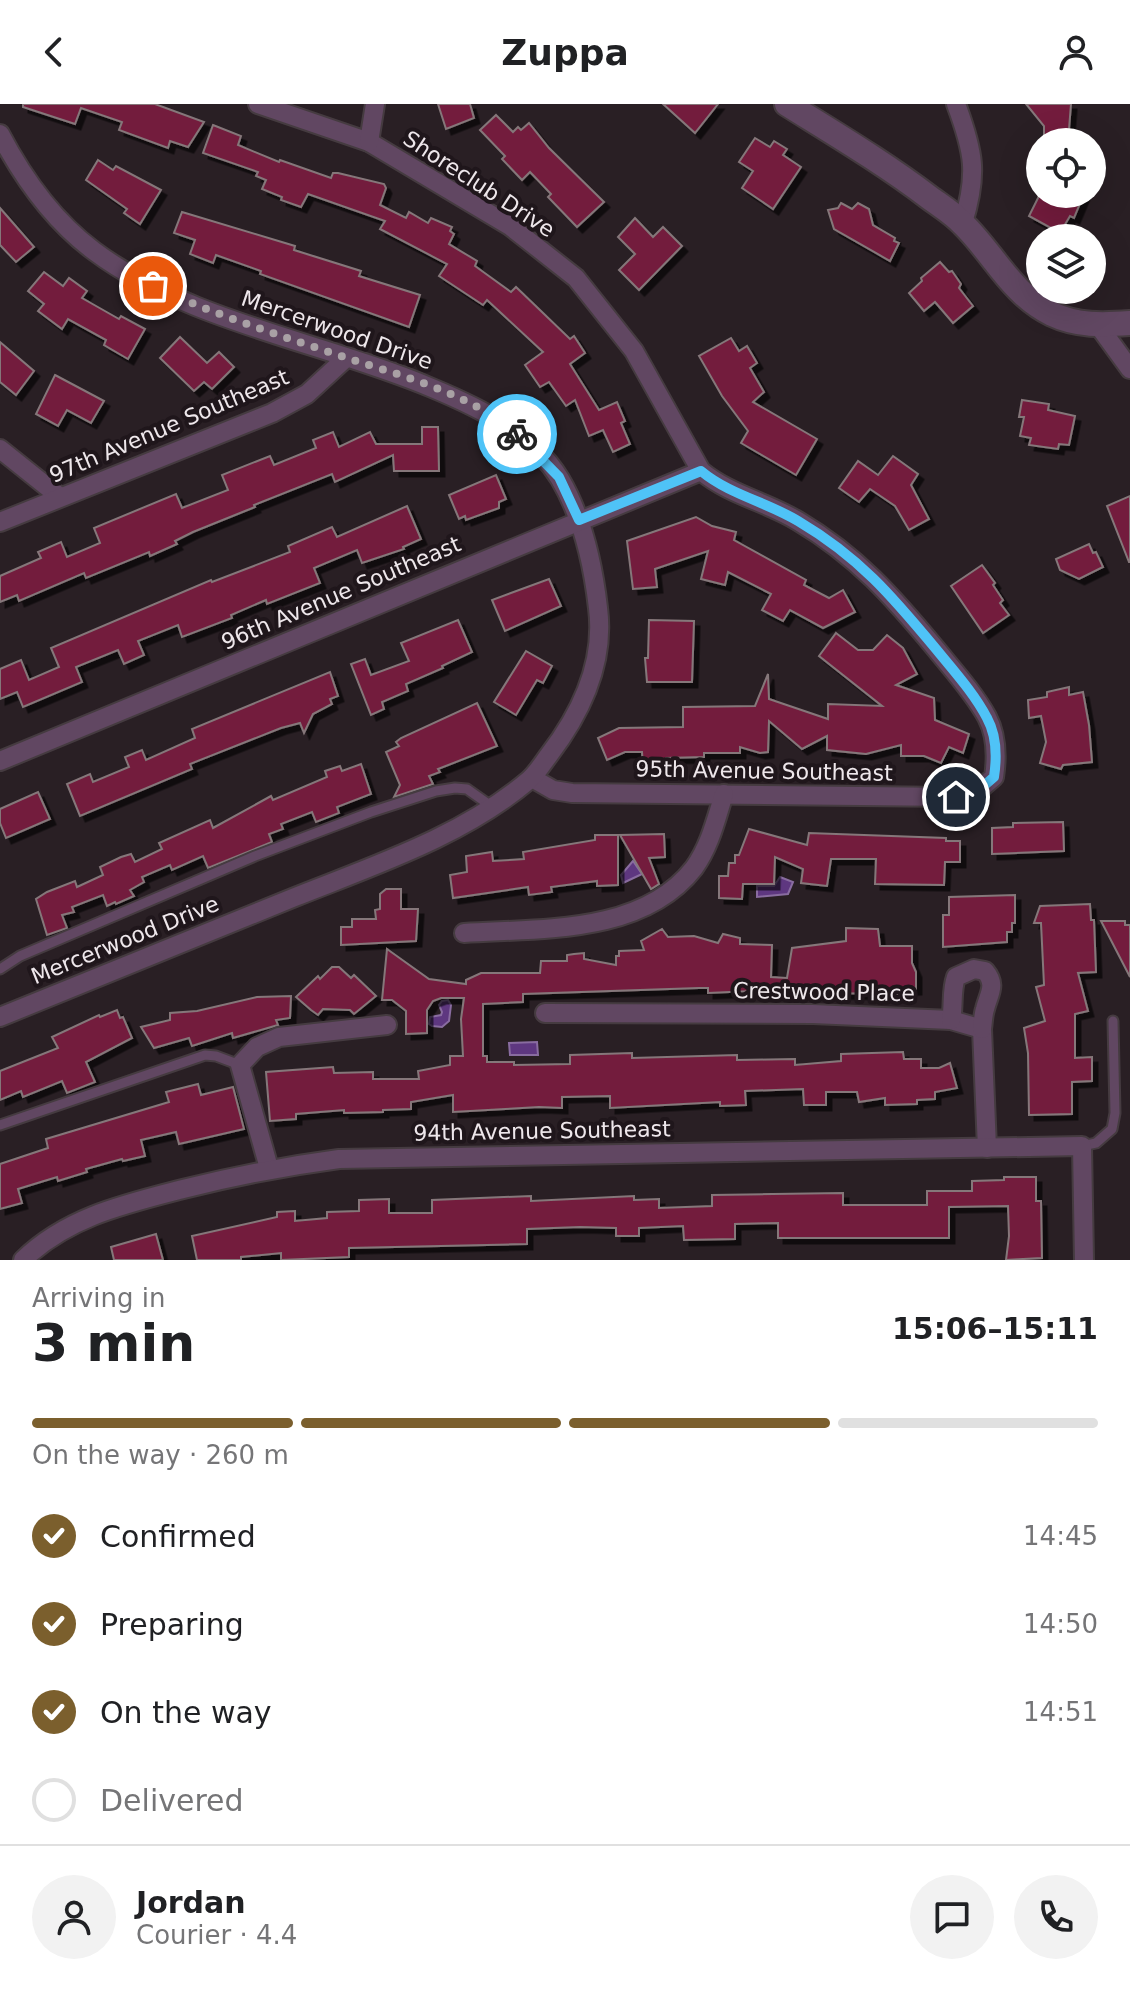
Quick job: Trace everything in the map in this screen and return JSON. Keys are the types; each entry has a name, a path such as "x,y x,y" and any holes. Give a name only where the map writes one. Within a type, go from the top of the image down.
{"street":[{"name":"Shoreclub Drive","path":"258,104 369,142 510,226 576,278 634,351 701,471 717,484 796,519 844,551 885,588 955,673 987,718 995,740 997,762 994,777"},
{"path":"369,142 375,104"},
{"path":"787,104 904,178 963,223 1013,286 1032,302 1053,315 1074,322 1098,325 1130,323"},
{"path":"956,104 973,157 972,192 963,223"},
{"name":"Mercerwood Drive","path":"0,134 11,155 54,215 92,250 132,276 196,306 400,374 476,407 510,428 559,477 579,520 594,579 600,623 585,698 562,739 532,778 491,806 398,856 0,1017"},
{"path":"1098,325 1130,369"},
{"name":"97th Avenue Southeast","path":"0,522 272,413 307,394 346,358"},
{"path":"0,449 60,497"},
{"name":"96th Avenue Southeast","path":"0,761 701,471"},
{"name":"95th Avenue Southeast","path":"532,778 553,790 572,793 956,797 979,790 994,777"},
{"path":"464,933 575,925 615,918 643,907 670,890 693,869 708,844 724,794"},
{"path":"951,1020 955,1001 952,989 956,977 974,969 985,971 991,979 992,990 984,1009 982,1029 987,1148"},
{"name":"Crestwood Place","path":"545,1013 813,1014 951,1020 982,1029"},
{"path":"269,1168 240,1065 257,1047 279,1037 387,1025"},
{"path":"1082,1146 1084,1260"},
{"name":"94th Avenue Southeast","path":"23,1260 36,1247 82,1219 118,1206 269,1168 339,1159 1082,1146"}],"lane":[{"path":"0,969 20,956 180,887 371,812 455,788 467,789 491,806"},
{"path":"1082,1146 1096,1143 1112,1129 1115,1113 1113,1021"},
{"path":"0,1125 205,1055 240,1065"}],"shaded area":[{"path":"633,861 642,874 623,883 621,875"},
{"path":"780,877 793,882 788,894 757,897 757,886 774,886"},
{"path":"448,1000 451,1005 449,1021 442,1027 429,1024 430,1017 441,1015 439,1005 442,1001"},
{"path":"537,1042 538,1055 510,1055 509,1043"}],"building":[{"path":"23,104 155,104 204,122 188,147 170,141 168,148 119,130 122,122 81,108 75,124 23,107"},
{"path":"438,104 470,104 474,118 446,129"},
{"path":"663,104 718,104 695,133"},
{"path":"1026,104 1071,104 1069,128 1044,126"},
{"path":"496,115 513,132 529,123 549,148 604,202 577,227 548,197 551,194 530,172 522,180 502,159 505,156 480,130"},
{"path":"213,125 241,136 238,145 279,162 331,178 333,173 338,173 384,184 386,188 380,205 406,218 409,212 428,223 431,218 452,227 450,231 454,234 449,244 477,261 475,266 511,292 516,287 570,339 574,336 585,353 570,364 599,410 617,402 630,444 613,452 603,430 589,436 575,400 566,406 549,382 540,387 525,365 543,352 487,300 483,305 439,276 447,264 380,229 385,221 308,194 301,207 262,189 266,180 256,176 258,172 203,153"},
{"path":"755,138 770,147 774,141 787,149 783,155 801,167 773,209 742,188 753,171 739,162"},
{"path":"98,160 113,170 116,166 161,190 140,224 124,213 127,209 86,180"},
{"path":"841,203 852,209 858,203 869,209 873,225 895,238 894,241 899,243 890,261 834,229 828,210 838,208"},
{"path":"0,208 34,247 16,262 0,245"},
{"path":"1033,208 1078,208 1074,218 1070,216 1065,224 1044,224 1029,216"},
{"path":"182,212 295,246 294,250 361,271 359,276 420,295 409,327 260,274 261,271 216,255 213,263 190,254 195,240 174,233"},
{"path":"635,218 653,237 663,227 682,246 639,290 619,270 635,254 618,237"},
{"path":"940,262 949,272 952,271 961,284 959,288 973,306 953,323 935,302 924,311 909,293"},
{"path":"44,272 63,286 69,278 87,291 82,298 119,319 121,316 145,329 128,359 104,345 106,340 68,319 62,329 38,311 44,304 28,291"},
{"path":"180,337 207,363 219,352 234,367 212,389 204,382 194,391 160,358"},
{"path":"731,338 739,351 747,346 757,363 750,368 764,392 753,402 817,439 796,475 741,443 748,431 722,396 699,356"},
{"path":"0,342 34,371 16,395 0,382"},
{"path":"55,375 104,401 91,423 67,410 58,426 36,414"},
{"path":"1022,400 1049,404 1048,410 1075,416 1069,445 1059,444 1058,449 1029,445 1031,438 1020,436 1024,417 1019,417"},
{"path":"422,427 438,427 439,471 394,471 393,455 335,482 332,474 254,505 193,532 175,541 177,544 150,556 149,552 86,578 84,573 19,601 17,595 0,602 0,576 41,558 38,552 61,542 67,557 100,543 94,528 176,494 182,508 228,490 222,475 270,456 274,465 316,448 313,440 333,432 339,447 370,432 376,444 422,444"},
{"path":"893,456 918,474 911,485 929,519 909,530 895,506 870,489 859,502 839,488 858,461 878,475"},
{"path":"496,475 506,499 499,502 499,508 466,520 465,516 459,519 449,495"},
{"path":"1130,496 1130,562 1129,562 1107,506"},
{"path":"407,506 421,539 404,549 362,563 357,550 314,568 320,583 267,604 266,600 231,615 232,618 182,637 178,625 138,641 144,655 124,664 118,650 76,667 82,682 23,707 17,692 0,699 0,669 21,660 29,680 59,667 51,648 211,580 290,552 288,546 332,527 337,537"},
{"path":"696,517 712,526 736,532 734,540 806,580 804,585 829,598 843,590 855,612 823,628 790,610 783,621 762,610 771,594 728,572 725,585 701,579 708,551 655,569 657,587 633,589 627,541"},
{"path":"1089,544 1103,567 1079,579 1060,570 1056,559"},
{"path":"982,565 995,583 993,585 1003,600 1000,603 1009,615 983,633 951,586"},
{"path":"549,579 561,606 505,631 492,600"},
{"path":"458,620 472,652 406,684 408,691 382,702 384,709 371,715 351,664 365,659 371,675 409,661 401,643"},
{"path":"649,620 694,621 692,682 647,682 645,658 648,658"},
{"path":"836,633 858,650 873,650 887,635 903,648 917,674 896,685 934,698 935,720 969,734 963,753 949,747 941,763 924,756 901,756 901,745 866,754 827,750 827,736 802,749 769,721 768,752 740,747 740,753 704,753 704,757 666,758 666,768 643,768 642,752 625,752 607,760 598,738 619,728 683,727 683,707 755,706 768,674 769,699 828,719 828,704 882,706 819,656"},
{"path":"526,651 552,666 543,683 537,680 516,715 494,702"},
{"path":"330,672 338,696 330,699 332,704 313,714 304,733 300,723 281,728 190,764 192,769 80,816 67,784 90,774 93,782 129,767 125,757 142,750 146,760 195,738 192,729"},
{"path":"1069,687 1069,695 1083,692 1092,762 1063,765 1061,769 1040,763 1046,742 1041,716 1029,718 1028,700 1047,697 1047,692"},
{"path":"477,703 497,746 438,769 440,772 429,776 433,784 394,797 400,785 386,752 399,746 396,742 401,738"},
{"path":"361,764 371,794 337,807 339,813 316,822 312,812 281,824 283,829 269,834 272,842 208,868 203,856 172,870 170,865 142,877 144,882 130,890 134,896 116,904 107,906 103,895 72,907 74,912 62,915 67,928 47,935 36,899 47,892 75,881 77,887 103,875 100,867 121,857 131,854 135,862 162,849 159,843 210,820 213,828 271,796 273,800 327,777 325,771 340,766 342,771"},
{"path":"38,792 50,819 6,838 0,823 0,809"},
{"path":"1063,822 1064,851 992,854 992,828 1013,827 1013,823"},
{"path":"749,829 807,845 809,833 946,838 946,841 960,841 960,862 945,862 944,885 875,884 876,859 831,859 827,886 801,883 803,869 775,857 774,884 743,884 742,899 719,898 719,876 728,876 729,863 735,863 735,855 739,855"},
{"path":"664,834 665,857 649,858 659,884 651,889 620,835"},
{"path":"595,835 618,835 618,885 597,886 597,881 551,887 552,892 529,895 528,887 453,898 450,875 467,872 466,856 492,852 493,861 524,859 523,852 595,840"},
{"path":"386,889 401,889 401,909 418,909 416,941 341,945 341,927 352,927 352,919 376,919 375,910 380,909 380,894"},
{"path":"1015,895 1015,923 1012,923 1012,932 1007,932 1007,942 943,947 943,915 949,915 949,897"},
{"path":"1090,904 1091,920 1094,920 1096,972 1078,973 1088,1011 1075,1014 1075,1058 1092,1057 1092,1081 1072,1082 1072,1114 1029,1115 1028,1053 1024,1028 1045,1021 1036,987 1044,985 1041,923 1034,923 1040,906"},
{"path":"1101,921 1125,921 1125,925 1130,925 1130,977"},
{"path":"846,928 878,929 880,946 912,946 916,989 902,990 902,994 816,993 816,988 708,993 708,988 699,988 523,994 523,1002 483,1004 483,1056 487,1056 487,1062 514,1062 514,1065 570,1064 570,1055 632,1053 632,1058 737,1055 737,1060 795,1059 795,1065 841,1061 841,1054 903,1052 904,1059 921,1059 921,1068 939,1068 950,1063 957,1088 935,1092 935,1099 917,1100 917,1104 885,1105 885,1098 859,1102 857,1092 826,1092 826,1105 804,1105 803,1089 745,1091 746,1105 720,1106 720,1102 610,1108 610,1096 562,1097 562,1108 453,1112 453,1095 411,1102 411,1109 296,1114 296,1119 270,1121 266,1072 333,1067 334,1073 373,1072 373,1079 419,1079 418,1071 450,1065 450,1056 463,1056 461,1019 464,998 433,1001 427,1010 427,1033 406,1034 406,1011 392,1000 382,1000 387,949 429,979 466,984 466,980 481,973 540,973 541,961 567,961 567,955 574,954 584,953 584,959 616,965 619,951 644,950 641,941 662,929 668,937 694,936 718,943 723,934 740,938 740,944 772,945 771,977 787,978 792,948 846,941"},
{"path":"332,967 339,967 351,978 354,975 376,996 354,1014 350,1010 323,1009 318,1015 296,997"},
{"path":"291,996 290,1018 276,1020 278,1025 233,1038 232,1033 192,1046 189,1038 154,1048 141,1027 170,1020 170,1013 197,1011 257,997"},
{"path":"117,1010 132,1038 86,1062 95,1082 67,1093 62,1081 23,1097 21,1091 0,1100 0,1071 58,1048 52,1037"},
{"path":"198,1084 201,1095 233,1087 244,1129 179,1144 176,1132 141,1140 145,1156 122,1159 58,1181 57,1177 18,1189 22,1203 0,1209 0,1164 48,1148 46,1139 169,1102 166,1092"},
{"path":"1004,1177 1036,1177 1036,1201 1041,1201 1042,1258 1006,1260 1008,1206 949,1207 949,1238 778,1238 778,1223 735,1224 735,1239 684,1240 683,1226 639,1228 639,1236 616,1236 616,1228 580,1227 527,1229 527,1244 349,1248 349,1257 281,1260 281,1253 241,1257 241,1260 197,1260 192,1236 277,1217 277,1212 295,1211 295,1221 327,1218 327,1212 359,1211 359,1200 389,1199 389,1213 432,1213 432,1200 531,1196 531,1201 634,1196 634,1200 659,1199 659,1208 712,1206 712,1195 843,1193 843,1205 927,1205 927,1191 972,1191 972,1181 1004,1180"},
{"path":"156,1234 163,1260 114,1260 111,1247"}],"way so far":[{"path":"153,286 196,306 400,374 476,407 517,434"}],"route":[{"path":"517,434 559,477 579,520 701,471 717,484 796,519 844,551 885,588 955,673 987,718 995,740 997,762 994,777 979,790 956,797"}]}
